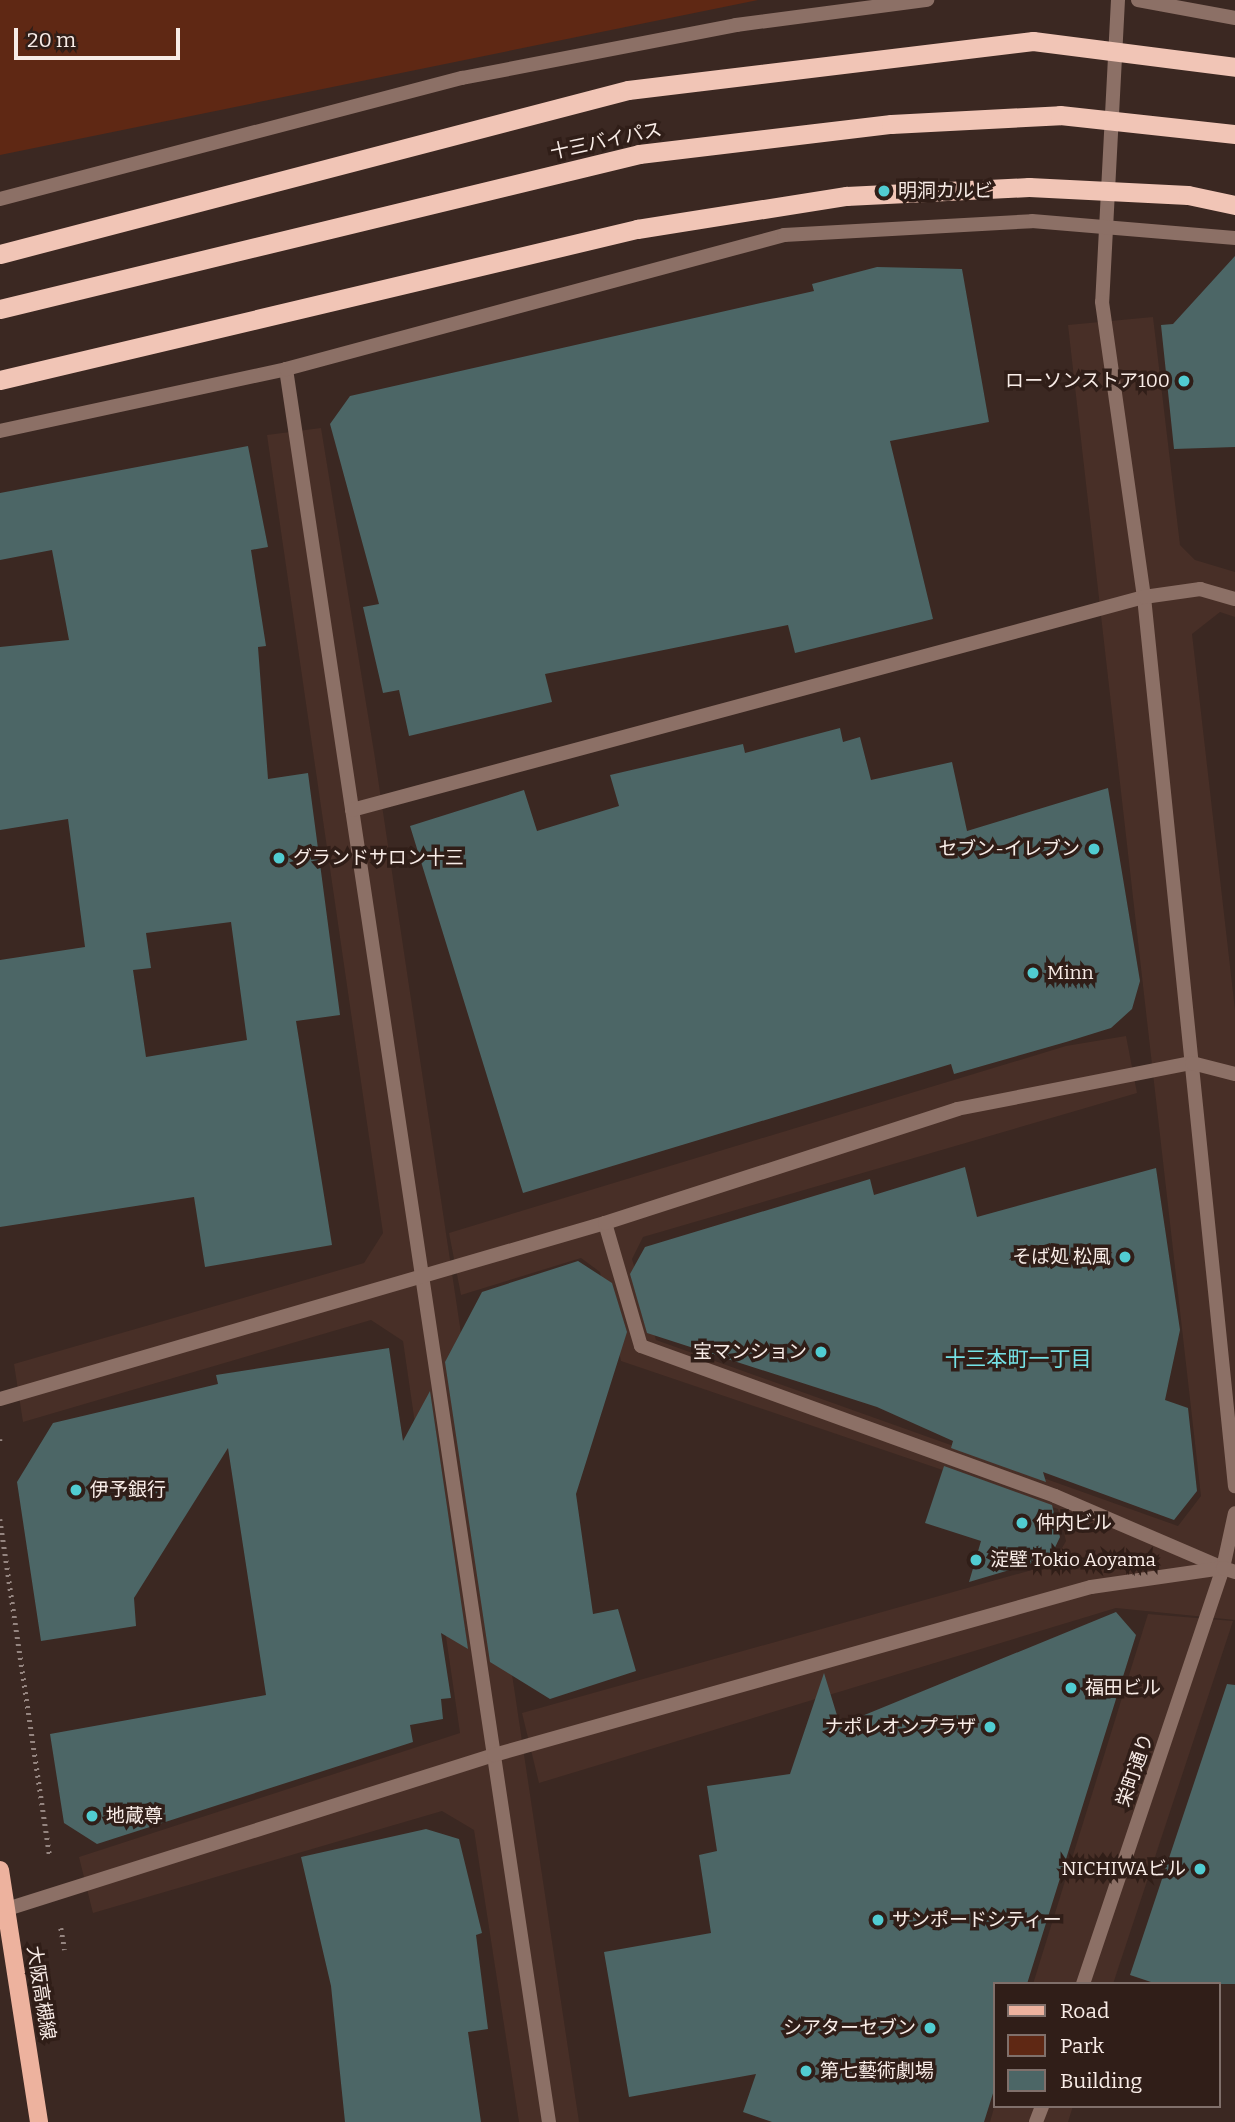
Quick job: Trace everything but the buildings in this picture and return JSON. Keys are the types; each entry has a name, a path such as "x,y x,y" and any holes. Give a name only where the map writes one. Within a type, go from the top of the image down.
{"highway":[{"path":"0,254 628,90 1033,41 1235,67"},
{"name":"十三バイパス","path":"0,309 639,154 891,124 1060,115 1235,134"},
{"path":"0,380 638,229 846,197 1028,187 1188,195 1235,205"}],"main road":[{"name":"大阪高槻線","path":"0,1870 39,2122"}],"street":[{"path":"0,199 461,78 736,25 927,0"},
{"path":"1118,0 1101,229 1102,302 1144,597 1230,1400 1235,1486"},
{"path":"1138,0 1235,18"},
{"path":"0,431 286,369 784,235 947,221 1235,238"},
{"path":"286,369 352,810 426,1274 549,2122"},
{"path":"352,810 1144,597 1199,589 1235,599"},
{"path":"0,1399 605,1223 957,1109 1192,1063 1235,1074"},
{"path":"605,1223 641,1346 1055,1496 1229,1570"},
{"name":"栄町通り","path":"1084,1982 1229,1570 1235,1513"},
{"path":"7,1909 494,1755 1091,1587 1229,1570"}],"path":[{"path":"0,1519 65,1950"}],"shaded area":[{"path":"1153,317 1180,545 1195,560 1235,572 1235,617 1220,612 1192,634 1235,1010 1235,1620 1116,1608 539,1783 522,1713 1053,1564 1066,1541 1058,1509 621,1361 600,1272 581,1258 461,1295 449,1233 1066,1046 1126,1036 1137,1093 643,1237 632,1259 656,1340 1178,1526 1201,1496 1068,325"},
{"path":"321,428 374,752 579,2122 519,2122 474,1830 442,1811 93,1913 79,1857 460,1733 403,1341 371,1320 23,1422 14,1364 364,1263 383,1233 267,435"},
{"path":"1148,1614 1233,1621 1114,1982 1034,1982"},
{"path":"994,2108 1072,2108 1068,2122 990,2122"}],"green space":[{"path":"0,0 758,0 0,155"}],"place":[{"name":"明洞カルビ","path":"884,191"},
{"name":"ローソンストア100","path":"1184,381"},
{"name":"セブン-イレブン","path":"1094,849"},
{"name":"グランドサロン十三","path":"279,858"},
{"name":"Minn","path":"1033,973"},
{"name":"そば処 松風","path":"1125,1257"},
{"name":"宝マンション","path":"821,1352"},
{"name":"伊予銀行","path":"76,1490"},
{"name":"仲内ビル","path":"1022,1523"},
{"name":"淀壁 Tokio Aoyama","path":"976,1560"},
{"name":"福田ビル","path":"1071,1688"},
{"name":"ナポレオンプラザ","path":"990,1727"},
{"name":"地蔵尊","path":"92,1816"},
{"name":"NICHIWAビル","path":"1200,1869"},
{"name":"サンポードシティー","path":"878,1920"},
{"name":"シアターセブン","path":"930,2028"},
{"name":"第七藝術劇場","path":"806,2071"}],"district":[{"name":"十三本町一丁目","path":"1018,1359"}]}
